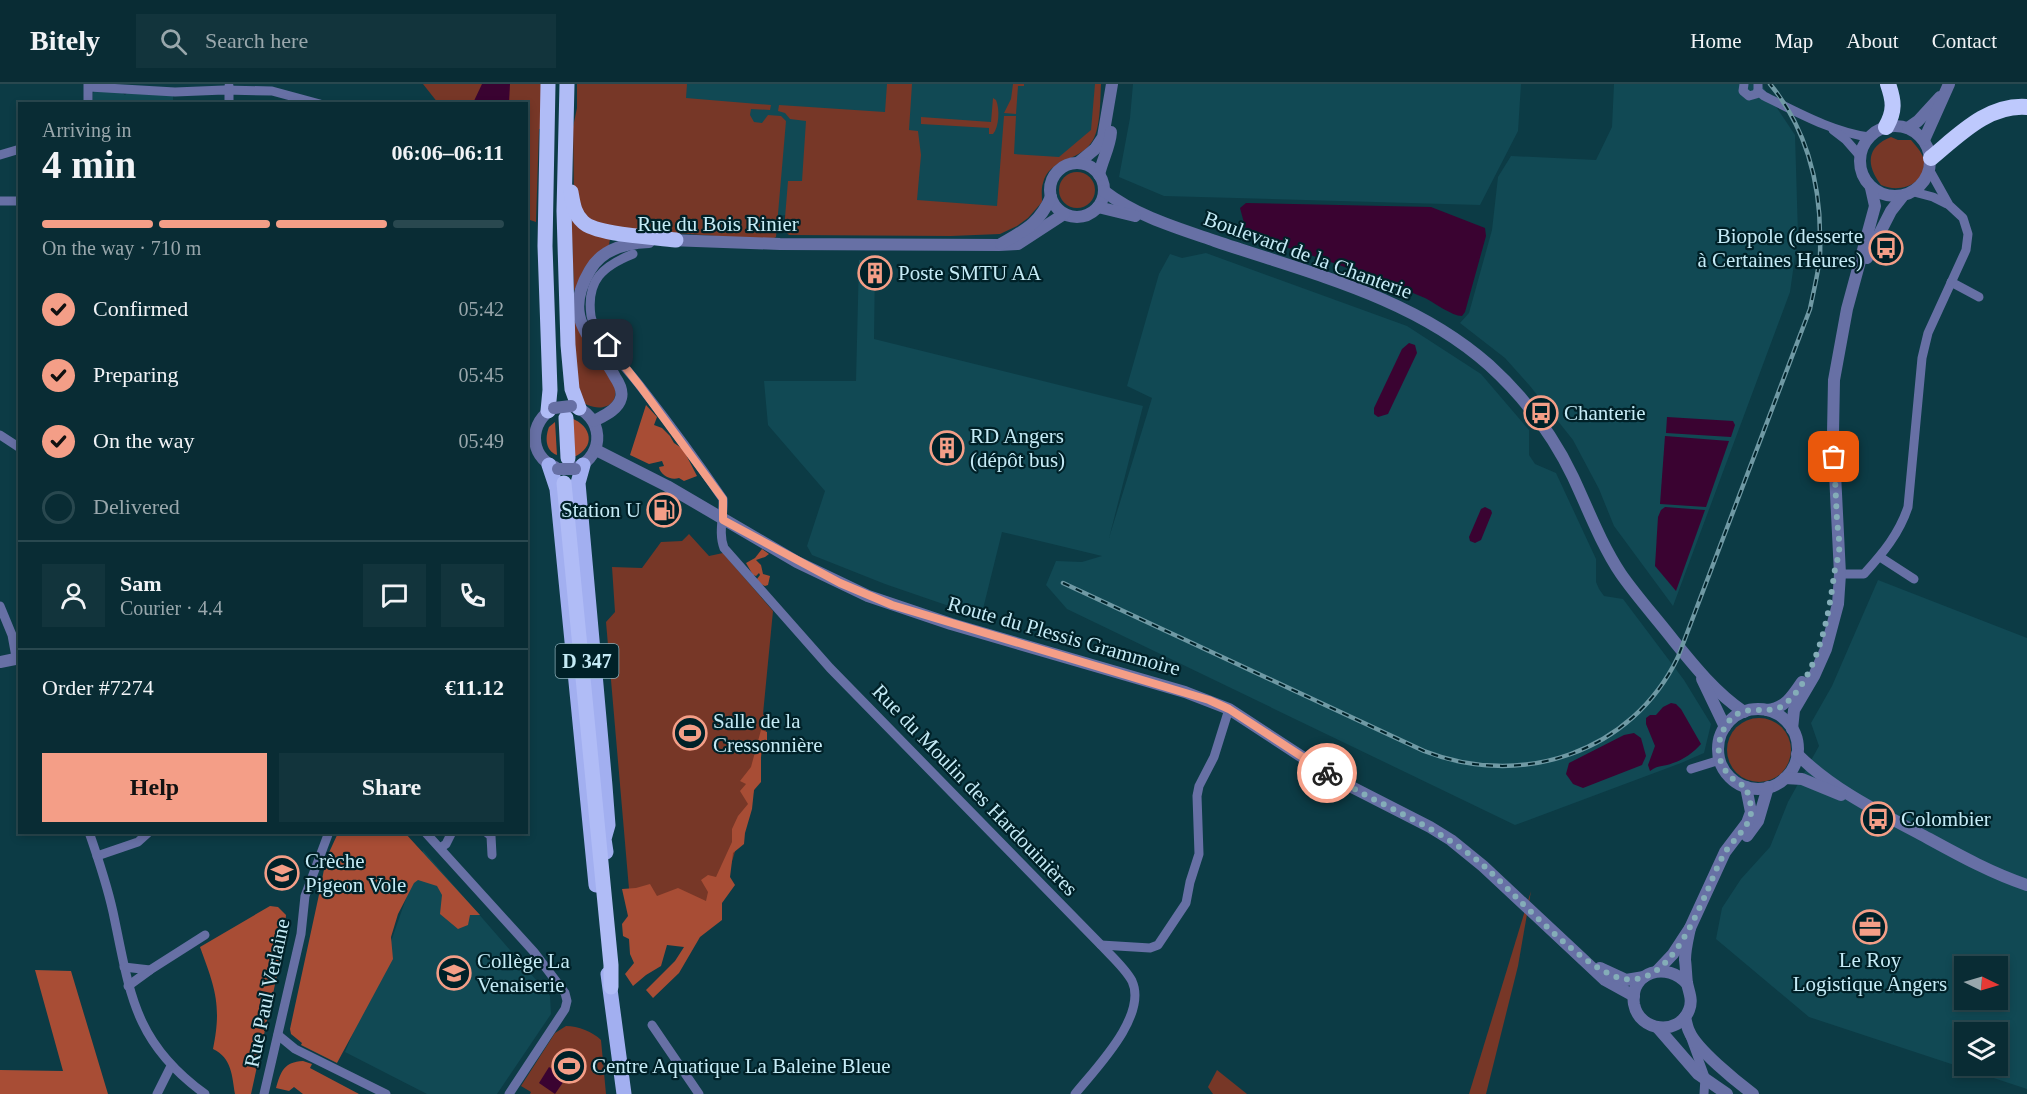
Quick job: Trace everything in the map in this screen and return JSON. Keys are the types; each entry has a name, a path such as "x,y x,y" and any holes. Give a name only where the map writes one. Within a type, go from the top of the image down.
{"highway":[{"path":"550,84 545,246 550,390 563,409"},
{"name":"D 347","path":"559,84 558,254 566,469 611,965 611,987"},
{"path":"563,409 572,389 568,345 564,211 567,84"},
{"path":"1886,127 1894,108 1888,84"},
{"path":"1930,165 1986,116 2002,109 2027,107"},
{"path":"567,129 572,197 576,214 583,222 603,231 675,240"},
{"name":"D 347","path":"566,469 604,839"}],"main road":[{"path":"604,839 608,825 578,483 566,469 557,489 589,827 625,1094"},
{"name":"D 347","path":"604,839 620,988 626,1064 625,1094"}],"street":[{"path":"1078,163 1100,143 1103,137 1112,84"},
{"path":"1744,84 1743,91 1749,96 1756,94 1758,88"},
{"path":"88,102 89,86 175,92 229,87 272,91 313,102"},
{"path":"1908,128 1918,121 1948,87"},
{"path":"1924,140 1948,87"},
{"path":"1758,88 1764,96 1802,115 1854,135 1869,137"},
{"path":"1051,197 1058,210 1078,217 1093,213 1098,207 1104,191 1099,175 1101,161 1110,141 1113,114 1110,101"},
{"path":"1824,123 1846,140 1860,156"},
{"path":"1792,729 1794,710 1814,676 1831,633 1838,604 1840,574 1833,433 1834,380 1846,309 1875,206 1871,188 1862,173 1860,156 1869,137 1886,127 1897,126 1917,133 1924,140 1930,165 1949,205"},
{"path":"0,155 18,150"},
{"path":"999,245 1032,226 1045,211 1051,197 1052,181 1056,173 1070,164 1078,163 1086,165 1099,175"},
{"path":"1871,188 1880,194 1902,197 1914,192 1924,183 1930,165"},
{"name":"Boulevard de la Chanterie","path":"1104,191 1157,221"},
{"path":"1840,574 1864,574 1902,525 1908,507 1922,358 1928,333 1966,250 1968,234 1963,218 1949,205 1933,197 1914,192"},
{"path":"1855,281 1891,211 1902,197"},
{"path":"0,201 18,201"},
{"name":"Boulevard de la Chanterie","path":"1098,207 1157,221 1342,285 1404,309 1439,327 1488,365 1520,398 1555,444 1620,573 1700,674 1744,712"},
{"name":"Rue du Bois Rinier","path":"594,421 617,406 621,393 611,369 586,336 579,319 578,303 586,276 593,264 603,255 625,244 675,240 780,244 1018,244 1064,214"},
{"name":"Rue du Moulin des Hardouinières","path":"633,254 613,261 602,271 594,284 591,318 608,345 723,499 720,538 724,548 823,659 1101,945 1133,983 1133,1004 1124,1031 1075,1094"},
{"path":"1951,282 1979,297"},
{"path":"563,409 594,421 598,440 591,459 566,469 542,458 531,446 534,434 531,427 563,409"},
{"path":"1,440 18,447"},
{"name":"Route du Plessis Grammoire","path":"596,450 667,486 808,567 884,602 951,624 1185,692 1229,709 1336,779 1451,840 1483,866 1605,980 1634,996"},
{"path":"1767,710 1782,717 1792,729 1797,741 1797,754 1792,769 1785,778 1768,787 1756,789 1746,787 1729,776 1720,760 1718,746 1725,727 1733,718 1744,712 1755,709 1779,709 1786,704 1809,672 1827,620 1839,553"},
{"path":"1880,556 1914,579"},
{"path":"0,606 12,634 18,658 0,662"},
{"name":"Boulevard de la Chanterie","path":"1700,674 1725,727"},
{"path":"1101,945 1150,948 1158,945 1186,903 1199,854 1199,786 1214,757 1229,709"},
{"path":"1797,754 1851,798 1983,868 2027,885"},
{"path":"1691,769 1720,760"},
{"path":"1785,778 1802,779 1838,795 1851,798"},
{"path":"1690,928 1685,958 1691,1001 1685,1017 1673,1026 1658,1028 1652,1026 1640,1017 1634,1004 1639,982 1657,971 1673,954 1690,928 1725,852 1748,823 1751,812 1746,787"},
{"path":"1713,876 1735,853 1758,821 1768,787"},
{"path":"90,834 112,909 128,986 139,1016 148,1034 171,1066 205,1094"},
{"path":"98,856 138,842 146,834"},
{"name":"Rue Paul Verlaine","path":"264,1094 301,934 305,896 328,834"},
{"path":"427,834 534,952 565,993 567,1001 565,1009 509,1094"},
{"path":"440,848 446,844 451,834"},
{"path":"488,834 491,836 492,855"},
{"path":"128,986 205,935"},
{"name":"Route du Plessis Grammoire","path":"1584,959 1626,980 1644,977"},
{"path":"124,968 150,970"},
{"path":"1657,971 1674,973 1687,984"},
{"path":"1685,1017 1692,1046 1701,1064 1705,1080 1704,1094"},
{"path":"652,1025 699,1094"},
{"path":"1658,1028 1674,1044 1690,1066 1705,1080 1727,1094"},
{"path":"1689,1033 1721,1067 1754,1094"},
{"path":"278,1035 295,1049 386,1094"},
{"path":"274,1053 295,1049"},
{"path":"157,1094 171,1066"}],"shaded area":[{"path":"423,84 544,84 543,129 539,129 536,222 528,219 528,102 437,102"},
{"path":"482,84 510,84 509,102 473,102"},
{"path":"577,84 687,84 686,98 771,105 770,110 751,109 750,115 754,122 762,123 768,115 781,116 786,121 776,237 770,240 608,228 590,223 574,198 573,127 577,108"},
{"path":"590,84 1098,84 1094,134 1061,161 1003,158 999,208 910,205 640,227"},
{"path":"887,84 912,84 909,130 918,131 921,155 917,200 997,206 1004,116 1016,116 1014,154 1059,157 1091,130 1095,84 1101,84 1097,131 1085,149 1057,164 1046,175 1042,188 1042,202 1028,218 1000,234 789,235 784,230 788,181 802,181 806,121 790,119 785,113 778,111 779,105 885,112"},
{"path":"1013,84 1024,84 1024,86 1018,86 1016,114 1004,113 1011,99"},
{"path":"1133,84 1521,84 1518,131 1480,205 1164,196 1119,177 1130,118"},
{"path":"1614,84 1761,84 1795,135 1798,235 1790,292 1673,606 1614,526 1599,489 1573,440 1505,358 1460,323 1469,313 1492,230 1498,177 1511,156 1596,160 1612,127"},
{"path":"95,91 121,92 125,95 128,92 173,95 173,102 93,102"},
{"path":"993,98 997,104 998,123 993,134 989,134 989,128 921,124 921,117 991,122"},
{"path":"1891,137 1898,140 1911,140 1924,161 1921,176 1916,182 1903,188 1881,185 1871,164 1873,151"},
{"path":"1077,172 1090,177 1095,190 1090,203 1077,208 1064,203 1059,190 1064,177"},
{"path":"1246,203 1431,207 1485,228 1486,236 1465,312 1462,316 1453,314 1425,298 1381,280 1247,234 1240,208"},
{"path":"571,212 610,239 609,245 585,267 574,291"},
{"path":"1206,253 1407,326 1481,374 1529,430 1529,455 1535,464 1556,473 1596,559 1596,582 1599,589 1604,596 1623,599 1684,680 1711,724 1704,753 1515,825 1067,609 1046,585 1056,561 1082,562 1102,556 1002,532 981,617 885,584 812,555 807,546 825,491 768,425 764,381 856,381 859,260 875,260 874,339 1143,406 1109,538 1152,398 1127,386 1159,274 1170,254 1182,258"},
{"path":"572,322 576,322 613,382 615,396 613,402 608,405 589,406 578,398"},
{"path":"1409,343 1415,345 1417,353 1388,414 1378,417 1374,414 1374,408 1402,349"},
{"path":"646,405 657,417 654,425 662,428 674,443 683,449 697,476 684,481 679,478 669,478 660,470 659,467 664,466 662,461 649,464 630,455"},
{"path":"1667,417 1733,421 1735,425 1731,437 1666,433"},
{"path":"571,418 583,426 589,437 586,448 574,457"},
{"path":"555,422 557,455 548,447 547,439 549,427"},
{"path":"1665,436 1729,441 1706,507 1660,504"},
{"path":"1485,507 1492,513 1481,540 1475,543 1470,541 1469,537 1481,509"},
{"path":"1665,507 1705,510 1676,591 1655,566 1658,517"},
{"name":"Salle de la Cressonnière","path":"689,534 709,556 723,553 773,611 763,714 768,720 756,784 715,916 629,889 606,622 615,612 612,567 642,568 661,542 682,541"},
{"path":"762,549 769,554 756,560 761,565 763,574 770,576 768,585 765,586 758,583 759,573 756,576 753,575 746,563 755,558"},
{"path":"1878,580 2027,638 2027,1089 1988,1076 2008,1076 2008,1022 1954,1022 1954,1065 1809,1017 1716,939 1722,908 1741,879 1770,847 1788,802 1819,746 1811,723 1832,686"},
{"path":"1671,703 1681,709 1701,744 1681,760 1650,771 1648,765 1655,746 1646,724 1646,718 1656,715 1663,707"},
{"path":"1759,718 1777,724 1785,732 1791,750 1785,768 1777,776 1759,782 1741,776 1733,768 1727,750 1733,732 1741,724"},
{"path":"761,730 767,732 767,740 761,748 761,782 754,790 744,844 733,853 730,877 735,885 722,903 722,920 700,937 679,973 653,998 646,990 675,961 684,947 667,945 661,966 633,986 625,974 634,963 630,954 629,939 623,936 622,924 628,916 622,889 650,884 657,896 678,888 706,901 708,892 701,880 708,875 716,877 732,842 732,829 738,816 748,804 740,791 746,784 740,781 751,767"},
{"path":"1634,733 1641,738 1646,756 1642,765 1583,788 1573,784 1566,774 1569,763 1624,735"},
{"path":"338,834 406,834 480,915 470,915 468,925 458,929 440,914 442,895 437,886 418,880 414,883 398,914 391,937 393,959 337,1063 301,1045 302,1043 291,1034 290,1029 326,859"},
{"name":"Collège La Venaiserie","path":"423,850 550,996 551,1014 497,1094 427,1094 345,1052 388,950"},
{"path":"1531,891 1518,966 1486,1094 1469,1094"},
{"path":"270,906 278,907 286,915 283,948 251,1094 235,1094 228,1062 213,1049 217,1020 216,997 200,947"},
{"path":"35,970 71,971 108,1094 0,1094 0,1070 63,1071"},
{"name":"Centre Aquatique La Baleine Bleue","path":"566,1026 585,1030 601,1040 606,1094 530,1094 531,1092 521,1086 555,1033"},
{"path":"303,1061 312,1064 310,1068 359,1094 303,1094 294,1087 289,1091 276,1088 284,1068 291,1063"},
{"path":"549,1067 566,1078 555,1094 539,1083"},
{"path":"1217,1070 1247,1094 1213,1094 1208,1087"}],"railway":[{"path":"1063,583 1424,751 1461,762 1498,766 1535,763 1570,754 1603,739 1633,718 1658,690 1678,657 1810,309 1820,256 1817,195 1801,136 1793,118 1770,84"}],"way so far":[{"path":"1327,773 1451,840 1483,866 1584,959 1626,980 1644,977 1657,971 1673,954 1690,928 1725,852 1748,823 1751,812 1746,787 1729,776 1720,760 1718,746 1721,733 1728,722 1738,714 1755,709 1779,709 1786,704 1809,672 1819,647 1827,620 1839,553 1834,457"}],"place":[{"name":"Biopole (desserte à Certaines Heures)","path":"1886,248"},
{"name":"Poste SMTU AA","path":"875,273"},
{"name":"Chanterie","path":"1541,413"},
{"name":"RD Angers (dépôt bus)","path":"947,448"},
{"name":"Station U","path":"664,510"},
{"name":"Salle de la Cressonnière","path":"690,733"},
{"name":"Colombier","path":"1878,819"},
{"name":"Crèche Pigeon Vole","path":"282,873"},
{"name":"Le Roy Logistique Angers","path":"1870,927"},
{"name":"Collège La Venaiserie","path":"454,973"},
{"name":"Centre Aquatique La Baleine Bleue","path":"569,1066"}],"route":[{"path":"608,345 723,499 723,520 797,562 892,605 1209,700 1229,709 1327,773"}]}
